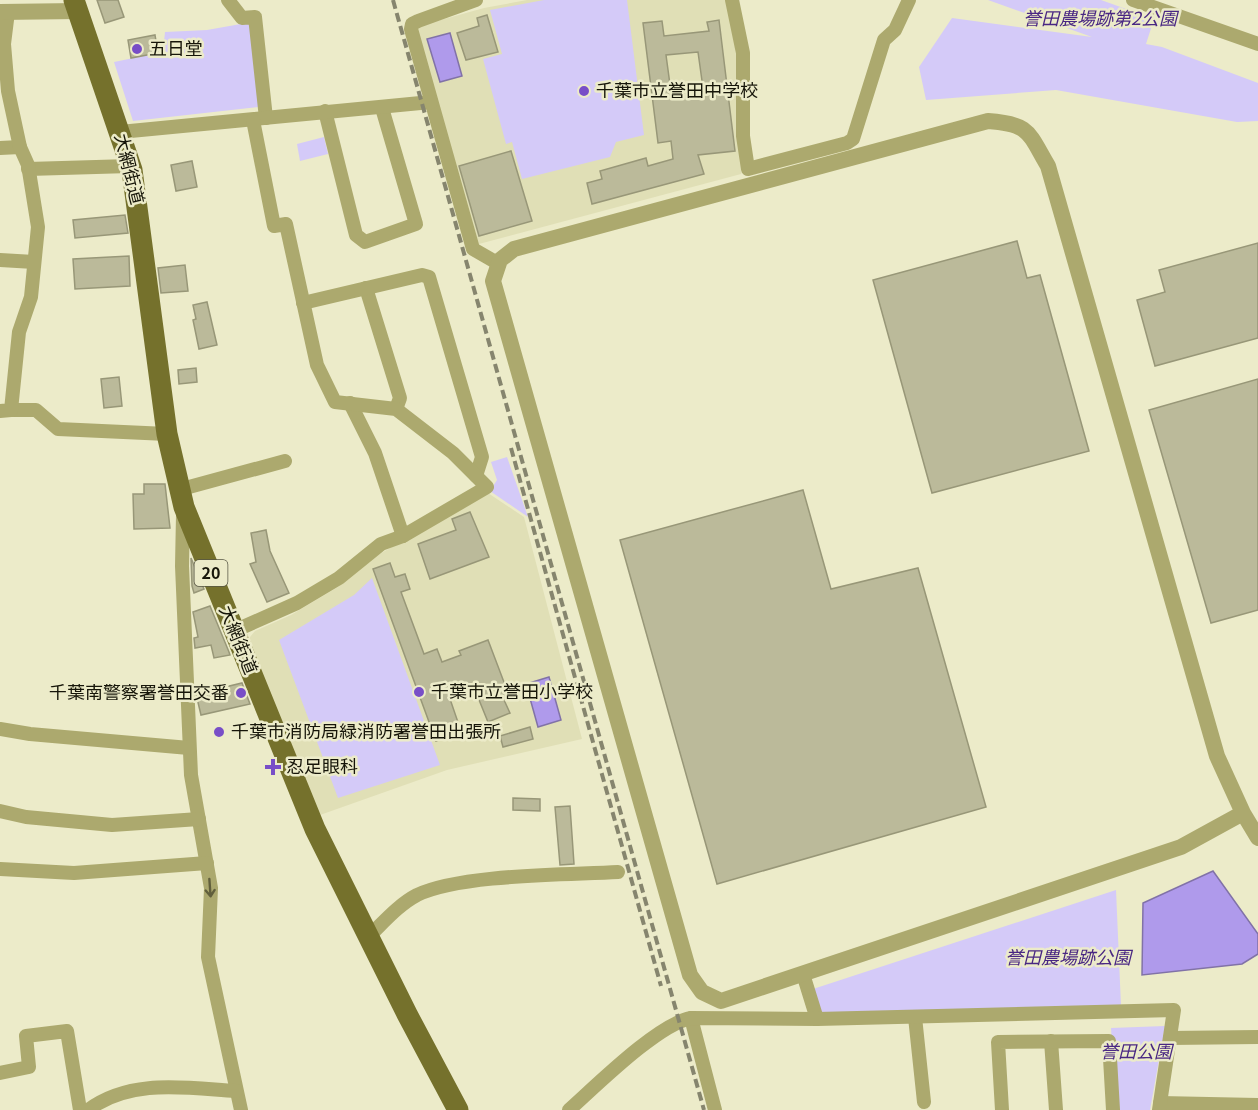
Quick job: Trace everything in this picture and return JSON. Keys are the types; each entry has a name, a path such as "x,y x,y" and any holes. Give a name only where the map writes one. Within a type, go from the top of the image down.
{"main road":[{"name":"大網街道","path":"76,5 120,132 139,207 167,434 181,498 315,829 458,1110"}],"street":[{"path":"228,0 242,18 255,17 260,119 274,226 286,224 317,365 335,402 396,409 453,453 487,487 403,536 381,544 339,578 297,603 234,631"},
{"path":"476,0 412,24 430,102 474,249 499,264"},
{"path":"732,0 743,53 743,136 748,169 847,143 853,139 884,40 895,30 909,0"},
{"path":"1141,1 1258,44"},
{"path":"76,5 4,12 8,90 20,147 28,169 38,227 31,297 19,332 6,411 36,410 58,429 167,434"},
{"path":"120,132 430,102"},
{"path":"325,111 356,235 365,242 416,224 382,108"},
{"path":"1243,813 1181,847 803,974 721,1001 702,992 690,975 493,281 499,264 514,249 988,121 1015,123 1028,132 1048,166 1217,756 1243,813 1258,838"},
{"path":"0,148 20,147"},
{"path":"28,169 130,166"},
{"path":"0,260 34,262"},
{"path":"303,303 422,274 429,277 482,457 476,476"},
{"path":"366,288 400,398 396,409"},
{"path":"350,403 375,453 403,536"},
{"path":"241,1110 208,957 211,888 191,775 181,498 285,461"},
{"path":"0,729 189,748"},
{"path":"0,811 26,817 112,825 199,819"},
{"path":"0,869 74,873 207,863"},
{"path":"368,937 406,902 437,888 480,881 618,872"},
{"path":"803,974 817,1019"},
{"path":"569,1110 661,1032 680,1020 691,1018 817,1019 1174,1010 1159,1107 1258,1105"},
{"path":"915,1017 924,1102"},
{"path":"691,1018 715,1110"},
{"path":"0,1073 29,1067 26,1036 67,1031 80,1110"},
{"path":"1170,1038 1258,1037"},
{"path":"1002,1110 998,1042 1051,1041 1109,1041 1113,1110"},
{"path":"1051,1041 1056,1110"},
{"path":"88,1110 109,1098 140,1088 236,1091"}],"shaded area":[{"name":"千葉市立誉田中学校","path":"527,0 729,0 736,55 744,168 741,174 475,245 415,33 419,26 484,8"},
{"path":"450,33 462,76 440,82 427,39"},
{"name":"千葉市立誉田小学校","path":"488,493 524,517 582,739 447,770 320,815 248,646 250,637 255,631 291,615 338,587 367,561"},
{"path":"549,677 561,720 538,727 526,684"},
{"path":"1213,871 1258,934 1258,954 1242,964 1142,975 1143,903"}],"green space":[{"path":"544,0 627,0 644,135 616,142 610,157 522,179 512,142 506,144 483,59 502,54 490,10"},
{"name":"誉田農場跡第2公園","path":"988,0 1101,0 1154,19 1146,44 1162,47 1258,83 1258,121 1237,122 1056,90 926,100 919,67 952,18 1092,37"},
{"path":"252,22 267,106 133,121 114,62 163,52 165,32 207,30"},
{"path":"324,137 328,154 300,161 297,144"},
{"path":"507,457 528,517 490,491 497,480 491,462"},
{"path":"372,578 440,765 338,798 279,640 354,595"},
{"name":"誉田農場跡公園","path":"1116,890 1121,1006 825,1015 820,1012 813,989"},
{"name":"誉田公園","path":"1165,1026 1150,1110 1116,1110 1111,1028"}],"building":[{"path":"97,0 118,0 124,17 105,23"},
{"path":"487,15 498,52 466,60 457,33 479,26 477,18"},
{"path":"719,20 735,151 698,155 704,174 592,204 587,183 602,179 600,171 646,158 648,166 673,159 671,141 658,143 643,23 662,21 664,36 709,31 707,22","holes":["698,52 703,88 671,92 666,55"]},
{"path":"155,35 158,53 131,58 128,40"},
{"path":"511,151 532,221 479,236 459,166"},
{"path":"192,161 197,187 176,191 171,165"},
{"path":"125,215 128,233 75,238 73,220"},
{"path":"1017,241 1027,278 1040,275 1089,451 932,493 873,280"},
{"path":"1258,243 1258,338 1155,366 1137,300 1165,292 1159,270"},
{"path":"129,256 130,286 75,289 73,259"},
{"path":"185,265 188,291 161,293 158,268"},
{"path":"207,302 217,345 199,349 193,320 196,319 193,305"},
{"path":"196,368 197,382 179,384 178,370"},
{"path":"119,377 122,406 104,408 101,379"},
{"path":"1258,379 1258,610 1211,623 1149,410"},
{"path":"144,484 165,484 170,528 134,529 133,494 144,494"},
{"path":"803,490 831,589 918,568 986,807 717,884 620,540"},
{"path":"470,512 489,557 430,579 418,544 456,530 452,519"},
{"path":"266,530 270,551 289,593 267,602 250,564 256,562 251,533"},
{"path":"191,558 204,589 194,593 192,586"},
{"path":"390,563 395,577 405,574 410,589 401,592 424,654 437,649 442,662 461,655 459,651 488,640 510,698 504,700 510,713 488,722 475,690 450,699 461,731 436,741 373,569"},
{"path":"210,606 230,655 214,658 211,645 195,648 194,638 198,637 193,612"},
{"path":"242,683 250,704 201,715 196,694"},
{"path":"530,727 533,739 503,747 500,736"},
{"path":"513,798 540,799 540,811 513,810"},
{"path":"570,806 574,864 560,865 555,807"}],"railway":[{"path":"393,0 704,1110"},
{"path":"511,448 661,986"}],"place":[{"name":"五日堂","path":"137,49"},
{"name":"千葉市立誉田中学校","path":"584,91"},
{"name":"千葉市立誉田小学校","path":"419,692"},
{"name":"千葉南警察署誉田交番","path":"241,693"},
{"name":"千葉市消防局緑消防署誉田出張所","path":"219,732"},
{"name":"忍足眼科","path":"273,767"}]}
